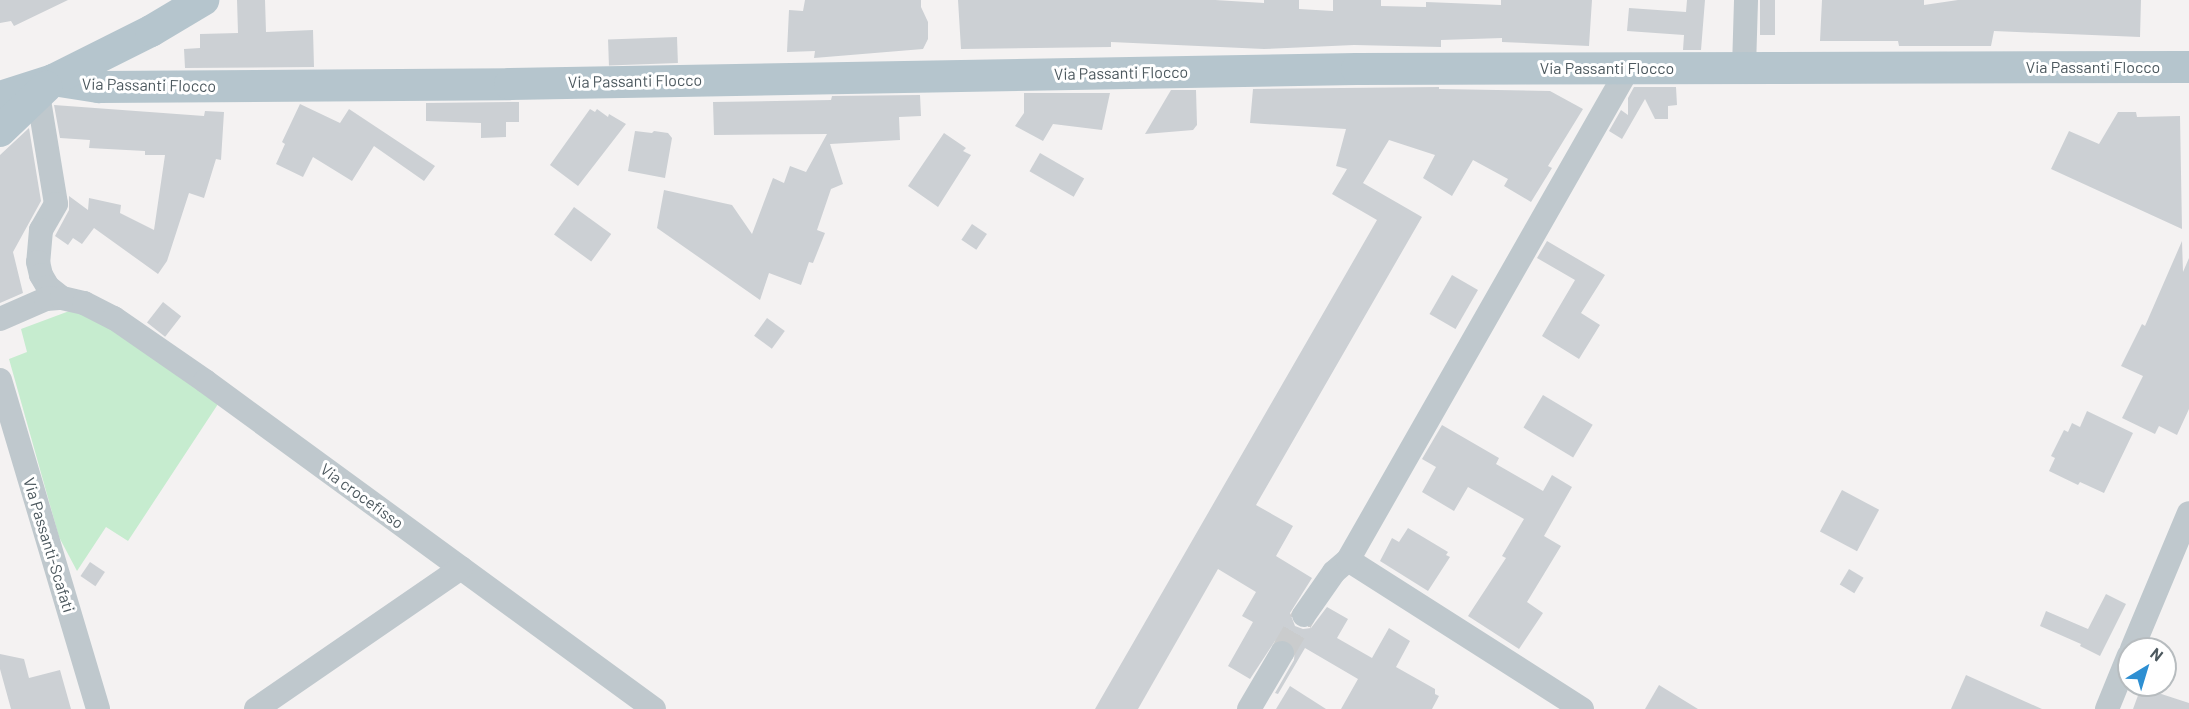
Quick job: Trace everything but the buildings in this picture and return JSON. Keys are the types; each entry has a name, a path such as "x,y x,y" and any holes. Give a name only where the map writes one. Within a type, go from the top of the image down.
{"main road":[{"path":"0,131 46,87 151,31 203,0"},
{"name":"Via Passanti Flocco","path":"46,87 510,84 1357,69 2189,67"},
{"path":"0,97 46,87"}],"street":[{"path":"1744,68 1746,0"},
{"path":"1304,615 1334,572 1348,560 1628,69"},
{"path":"46,87 56,204 41,230 38,262 41,275 48,287 62,298"},
{"name":"Via crocefisso","path":"0,319 45,299 62,298 84,303 114,318 654,709"},
{"name":"Via Passanti-Scafati","path":"0,380 98,709"},
{"path":"2137,637 2189,513"},
{"path":"1348,560 1582,709"},
{"path":"256,709 461,568"},
{"path":"1249,709 1282,653"},
{"path":"2107,709 2117,685"}],"green space":[{"path":"72,310 87,313 220,401 128,541 106,527 77,571 59,537 9,359 27,352 21,329"}],"tunnel":[{"path":"1282,653 1304,615"}]}
